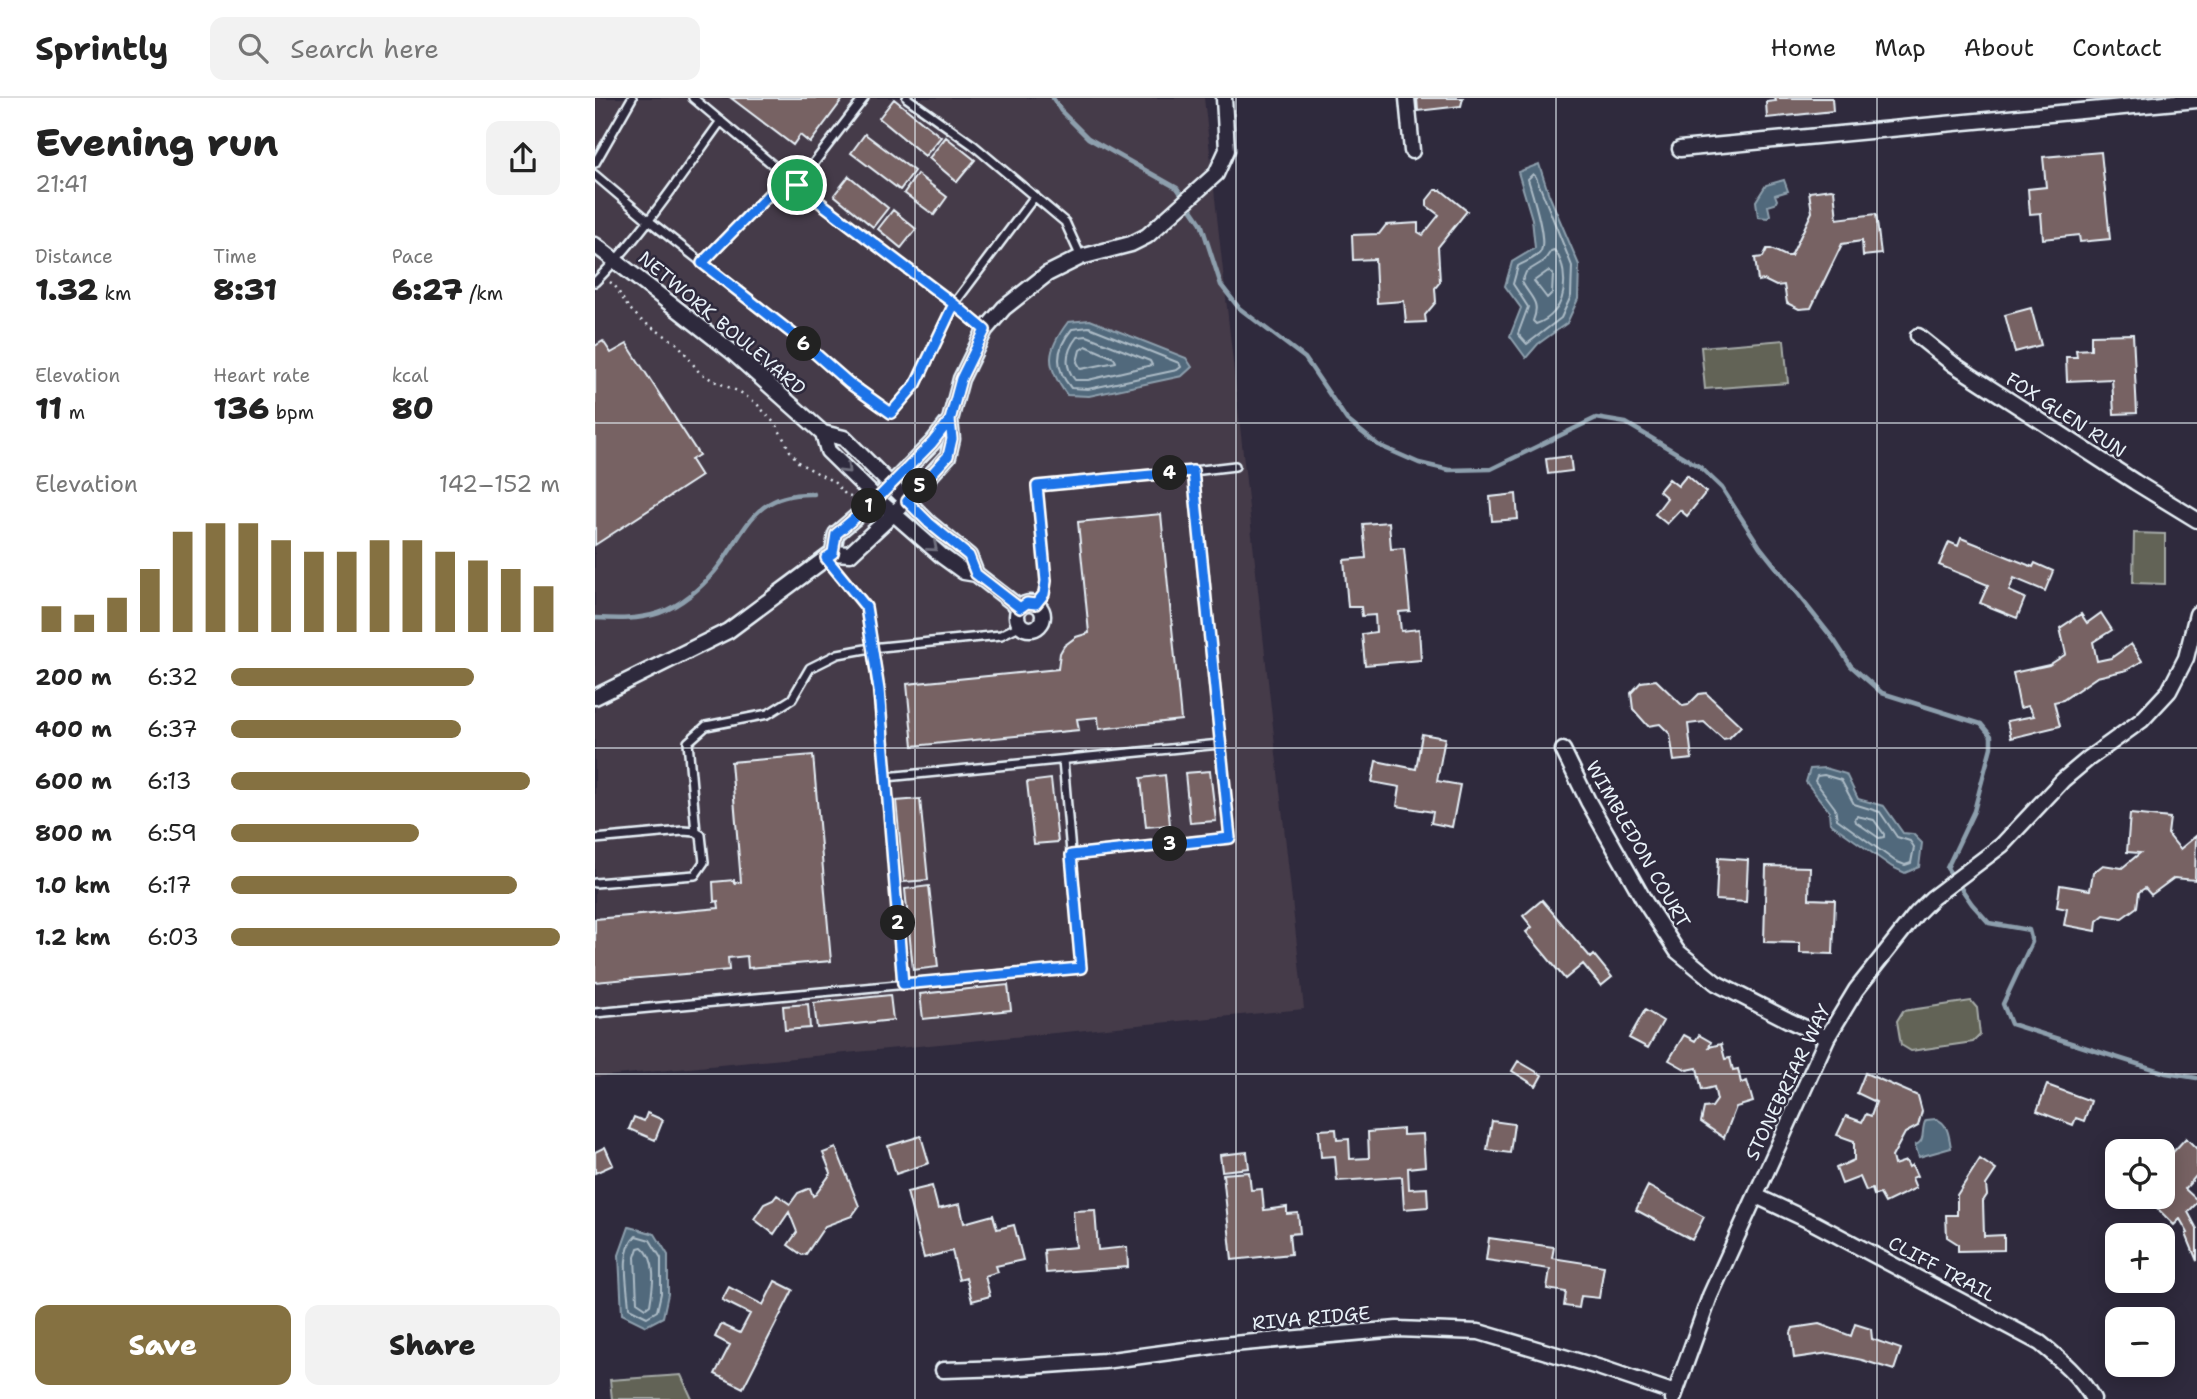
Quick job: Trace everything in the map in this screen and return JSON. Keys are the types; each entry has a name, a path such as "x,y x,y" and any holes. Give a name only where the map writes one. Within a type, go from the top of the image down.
{"street":[{"path":"595,697 728,631 829,555 851,554 907,501 948,456 952,439 950,420 961,379 985,330 1004,308 1047,274 1081,257 1131,244 1147,236 1216,174 1227,150 1224,98"},
{"path":"1407,98 1412,151"},
{"path":"1681,149 2197,100"},
{"name":"NETWORK BOULEVARD","path":"595,245 731,351 823,433 844,439 929,523 969,556 976,574"},
{"name":"FOX GLEN RUN","path":"1918,337 1953,364 2197,520"},
{"path":"829,555 836,534 872,504 932,443 950,420"},
{"name":"NETWORK BOULEVARD","path":"823,433 828,451 872,504 894,513 964,572 976,574 1020,608"},
{"path":"1027,603 1036,604 1043,611 1043,616 1040,624 1028,629 1021,625 1017,617 1020,608 1027,603"},
{"name":"STONEBRIAR WAY","path":"1674,1396 1710,1296 1827,1038 1856,990 1916,914 1932,898 2002,845 2063,780 2088,758 2142,720 2169,691 2186,658 2197,614"},
{"name":"WIMBLEDON COURT","path":"1563,750 1588,801 1645,902 1677,951 1717,984 1827,1038"},
{"name":"CLIFF TRAIL","path":"1756,1196 1814,1223 2040,1343 2063,1362 2094,1399"},
{"name":"RIVA RIDGE","path":"943,1370 1104,1361 1222,1345 1410,1330 1479,1332 1601,1368 1674,1396"}],"lane":[{"path":"595,163 632,98"},
{"path":"693,98 797,185 985,330"},
{"path":"797,185 863,98"},
{"path":"907,98 973,145 1065,222 1081,257"},
{"path":"595,282 617,260 721,121"},
{"path":"595,175 793,334 849,383 891,413 916,384 954,304 1035,196"},
{"path":"702,263 787,176"},
{"path":"1036,604 1044,594 1046,581 1037,486 1235,466"},
{"path":"1071,855 1230,838 1193,471"},
{"path":"829,555 866,607 879,690 903,984"},
{"path":"696,832 688,743 706,726 768,714 792,699 810,668 838,654 871,648 1001,635 1021,625"},
{"path":"886,778 1220,744"},
{"path":"595,1013 1081,968 1063,760"},
{"path":"595,839 696,832 701,835 704,862 695,875 595,883"}],"path":[{"path":"602,275 615,286 628,307 642,321 678,344 699,372 740,391 756,403 777,426 799,463 834,482 853,500 872,504"}],"shaded area":[{"path":"595,98 1204,98 1304,1009 595,1077"}],"green space":[{"path":"1784,340 1788,383 1705,389 1701,347"},
{"path":"2134,533 2165,534 2165,584 2133,583"},
{"path":"1971,1001 1977,1008 1980,1035 1973,1042 1911,1051 1901,1045 1897,1021 1903,1011"},
{"path":"681,1375 692,1399 612,1399 610,1380"}],"water":[{"path":"1539,164 1549,195 1579,265 1578,299 1567,323 1538,344 1526,358 1510,336 1521,308 1505,286 1512,262 1535,248 1532,219 1518,172"},
{"path":"1784,180 1788,191 1775,195 1775,204 1768,206 1768,218 1758,217 1756,201 1766,185"},
{"path":"1090,320 1186,358 1192,367 1182,376 1089,396 1067,395 1052,366 1052,350 1068,322"},
{"path":"1825,768 1846,774 1858,799 1884,806 1903,833 1913,834 1922,843 1919,867 1905,873 1892,867 1830,823 1829,811 1806,782 1810,769"},
{"path":"1936,1119 1945,1127 1951,1148 1919,1157 1915,1145 1921,1141 1924,1123 1926,1120"},
{"path":"629,1227 655,1234 668,1255 668,1294 663,1317 646,1326 622,1314 619,1255"}],"building":[{"path":"731,98 843,99 810,143 800,135 793,145"},
{"path":"1417,98 1463,98 1461,106 1418,111"},
{"path":"1775,98 1832,98 1833,111 1767,118 1766,102 1776,101"},
{"path":"894,99 941,137 925,156 879,118"},
{"path":"865,134 914,171 900,190 851,153"},
{"path":"946,137 975,160 957,182 929,158"},
{"path":"2101,152 2110,239 2080,242 2079,235 2043,239 2041,213 2030,214 2028,189 2046,187 2043,157"},
{"path":"917,174 947,197 934,215 904,193"},
{"path":"849,176 888,208 873,227 834,195"},
{"path":"1435,190 1441,190 1467,211 1438,247 1440,282 1435,288 1436,302 1425,315 1426,322 1406,323 1404,301 1377,303 1375,259 1353,260 1352,235 1379,234 1386,225 1418,223 1418,232 1423,235 1439,215 1427,206 1427,200"},
{"path":"1834,190 1837,219 1876,214 1881,254 1863,256 1862,241 1842,244 1811,308 1799,309 1787,303 1784,285 1776,286 1764,280 1758,281 1755,258 1763,257 1767,249 1791,256 1812,212 1809,192"},
{"path":"893,210 916,229 901,248 878,229"},
{"path":"2031,308 2041,345 2015,352 2005,315"},
{"path":"2133,334 2137,413 2114,414 2112,379 2067,381 2066,357 2077,357 2076,350 2091,349 2091,335"},
{"path":"603,341 611,353 627,344 699,455 691,460 701,476 595,545 595,346"},
{"path":"1570,456 1572,471 1548,474 1546,459"},
{"path":"1687,475 1706,492 1687,516 1680,510 1667,524 1655,514 1667,498 1659,491 1669,479 1678,486"},
{"path":"1516,494 1518,519 1492,521 1490,497"},
{"path":"1161,514 1181,720 1099,729 1098,717 1077,719 1079,730 913,746 907,684 1058,669 1060,653 1064,646 1076,637 1089,633 1078,522"},
{"path":"1389,522 1391,549 1404,548 1410,611 1399,612 1401,631 1419,629 1421,660 1365,665 1362,634 1376,632 1375,615 1362,616 1361,607 1348,607 1344,560 1366,558 1363,524"},
{"path":"1961,538 2033,567 2035,563 2053,571 2045,591 2014,578 2009,591 2025,598 2017,618 1980,603 1988,585 1939,565 1949,542 1958,546"},
{"path":"2101,613 2112,630 2093,642 2097,661 2111,658 2131,644 2142,661 2127,670 2097,677 2063,700 2054,702 2060,726 2011,738 2007,721 2034,716 2028,706 2020,708 2013,673 2049,665 2066,654 2060,628 2081,614 2087,623"},
{"path":"1656,680 1683,706 1688,705 1699,694 1706,693 1741,726 1729,738 1723,739 1704,722 1688,724 1692,759 1674,761 1670,734 1660,724 1648,726 1633,709 1631,693 1641,682"},
{"path":"1422,734 1445,738 1437,781 1460,785 1452,827 1431,823 1433,812 1397,806 1400,787 1372,782 1376,761 1416,769"},
{"path":"813,755 831,961 748,968 747,956 728,958 729,970 595,982 595,919 719,908 718,901 714,902 713,882 741,882 731,762"},
{"path":"1210,771 1216,821 1190,823 1185,773"},
{"path":"1165,775 1170,825 1146,827 1141,778"},
{"path":"1051,779 1058,842 1034,844 1027,782"},
{"path":"920,799 928,880 904,882 896,801"},
{"path":"2130,814 2170,818 2168,834 2180,849 2196,836 2195,880 2174,878 2151,895 2145,888 2139,892 2137,907 2122,918 2104,915 2097,921 2096,931 2064,925 2067,909 2057,907 2060,885 2090,890 2093,873 2103,865 2122,868 2140,853 2127,852"},
{"path":"1718,858 1748,860 1746,902 1716,900"},
{"path":"1766,866 1810,867 1809,899 1835,900 1833,954 1800,953 1800,943 1764,942"},
{"path":"929,886 938,967 913,970 905,889"},
{"path":"1542,900 1591,958 1594,955 1612,977 1601,986 1583,964 1565,979 1526,932 1532,927 1523,916"},
{"path":"1008,985 1011,1010 923,1019 920,994"},
{"path":"890,995 893,1020 817,1028 814,1003"},
{"path":"808,1004 810,1028 785,1030 783,1006"},
{"path":"1645,1010 1663,1021 1648,1048 1629,1038"},
{"path":"1684,1035 1695,1041 1699,1035 1711,1042 1709,1047 1721,1044 1725,1059 1730,1058 1733,1070 1738,1069 1741,1083 1747,1081 1753,1102 1736,1107 1724,1138 1701,1122 1704,1108 1712,1107 1717,1100 1714,1087 1702,1090 1697,1068 1687,1070 1669,1060"},
{"path":"1518,1061 1542,1075 1536,1086 1512,1071"},
{"path":"1865,1073 1918,1096 1922,1111 1918,1126 1905,1133 1892,1157 1894,1165 1906,1161 1909,1167 1912,1165 1917,1176 1912,1178 1916,1188 1885,1203 1880,1194 1874,1195 1872,1189 1866,1191 1860,1177 1842,1184 1836,1168 1854,1160 1854,1141 1837,1135 1846,1116 1862,1122 1866,1114 1871,1116 1876,1102 1857,1093"},
{"path":"2047,1085 2091,1101 2084,1121 2076,1118 2073,1125 2037,1111"},
{"path":"647,1113 663,1120 655,1140 629,1129 634,1117 644,1121"},
{"path":"1492,1121 1514,1124 1510,1153 1487,1150"},
{"path":"1336,1129 1337,1140 1349,1139 1350,1159 1369,1158 1368,1132 1403,1129 1403,1135 1423,1134 1425,1166 1408,1168 1409,1189 1427,1188 1428,1207 1404,1209 1402,1177 1337,1181 1335,1156 1321,1157 1319,1130"},
{"path":"921,1136 929,1163 896,1174 888,1146"},
{"path":"2186,1138 2197,1149 2197,1175 2185,1189 2197,1200 2188,1212 2197,1229 2197,1261 2186,1234 2188,1233 2180,1219 2175,1224 2172,1223 2158,1209 2175,1209 2175,1150"},
{"path":"605,1147 613,1165 595,1173 595,1152"},
{"path":"836,1148 859,1206 852,1216 825,1226 806,1254 802,1255 788,1245 797,1232 789,1212 774,1234 754,1219 764,1204 777,1195 790,1204 798,1193 810,1188 813,1196 816,1194 831,1173 823,1153"},
{"path":"1247,1152 1249,1168 1222,1171 1220,1155"},
{"path":"1980,1159 1996,1170 1986,1185 1987,1195 1983,1201 1984,1236 2004,1235 2004,1250 1958,1251 1958,1244 1947,1237 1946,1215 1957,1215 1957,1195"},
{"path":"1249,1172 1251,1190 1262,1189 1264,1210 1287,1207 1287,1214 1298,1213 1300,1233 1289,1234 1291,1254 1232,1260 1223,1174"},
{"path":"932,1186 938,1209 960,1204 964,1223 993,1215 997,1229 1014,1225 1023,1260 996,1266 998,1272 985,1276 990,1296 972,1301 966,1278 959,1280 952,1251 924,1258 907,1192"},
{"path":"1648,1186 1704,1217 1692,1240 1636,1210"},
{"path":"1095,1210 1098,1250 1127,1247 1128,1267 1046,1273 1044,1250 1076,1247 1073,1211"},
{"path":"1489,1238 1554,1247 1552,1258 1604,1266 1599,1298 1581,1296 1579,1308 1564,1306 1566,1292 1547,1289 1550,1269 1486,1260"},
{"path":"775,1281 793,1290 743,1388 715,1374 730,1345 715,1337 721,1324 740,1333 750,1314 722,1300 729,1287 763,1305"},
{"path":"1819,1324 1851,1336 1855,1324 1871,1329 1872,1339 1901,1349 1894,1370 1829,1353 1794,1358 1791,1333 1793,1328"}],"waterway":[{"path":"1053,98 1061,111 1088,138 1177,188 1201,223 1221,285 1239,308 1305,358 1347,420 1378,445 1419,463 1449,470 1491,469 1596,418 1626,423 1700,467 1722,488 1760,547 1834,640 1851,666 1882,693 1981,724 1991,736 1991,747 1974,811 1947,868 1989,923 2029,930 2032,942 2003,1004 2011,1024 2166,1073 2197,1078"},
{"path":"595,618 643,617 675,606 690,596 709,577 763,507 793,495 814,494"}],"route":[{"path":"797,185 787,176 702,263 793,334 849,383 891,413 916,384 954,304 985,330 961,379 950,420 952,439 948,456 907,501 969,556 976,574 1020,608 1027,603 1036,604 1044,594 1046,581 1037,486 1193,471 1230,838 1071,855 1081,968 903,984 879,690 866,607 826,558 833,553 836,534 877,499 932,443 950,420 961,379 985,330 954,304 797,185"}]}
